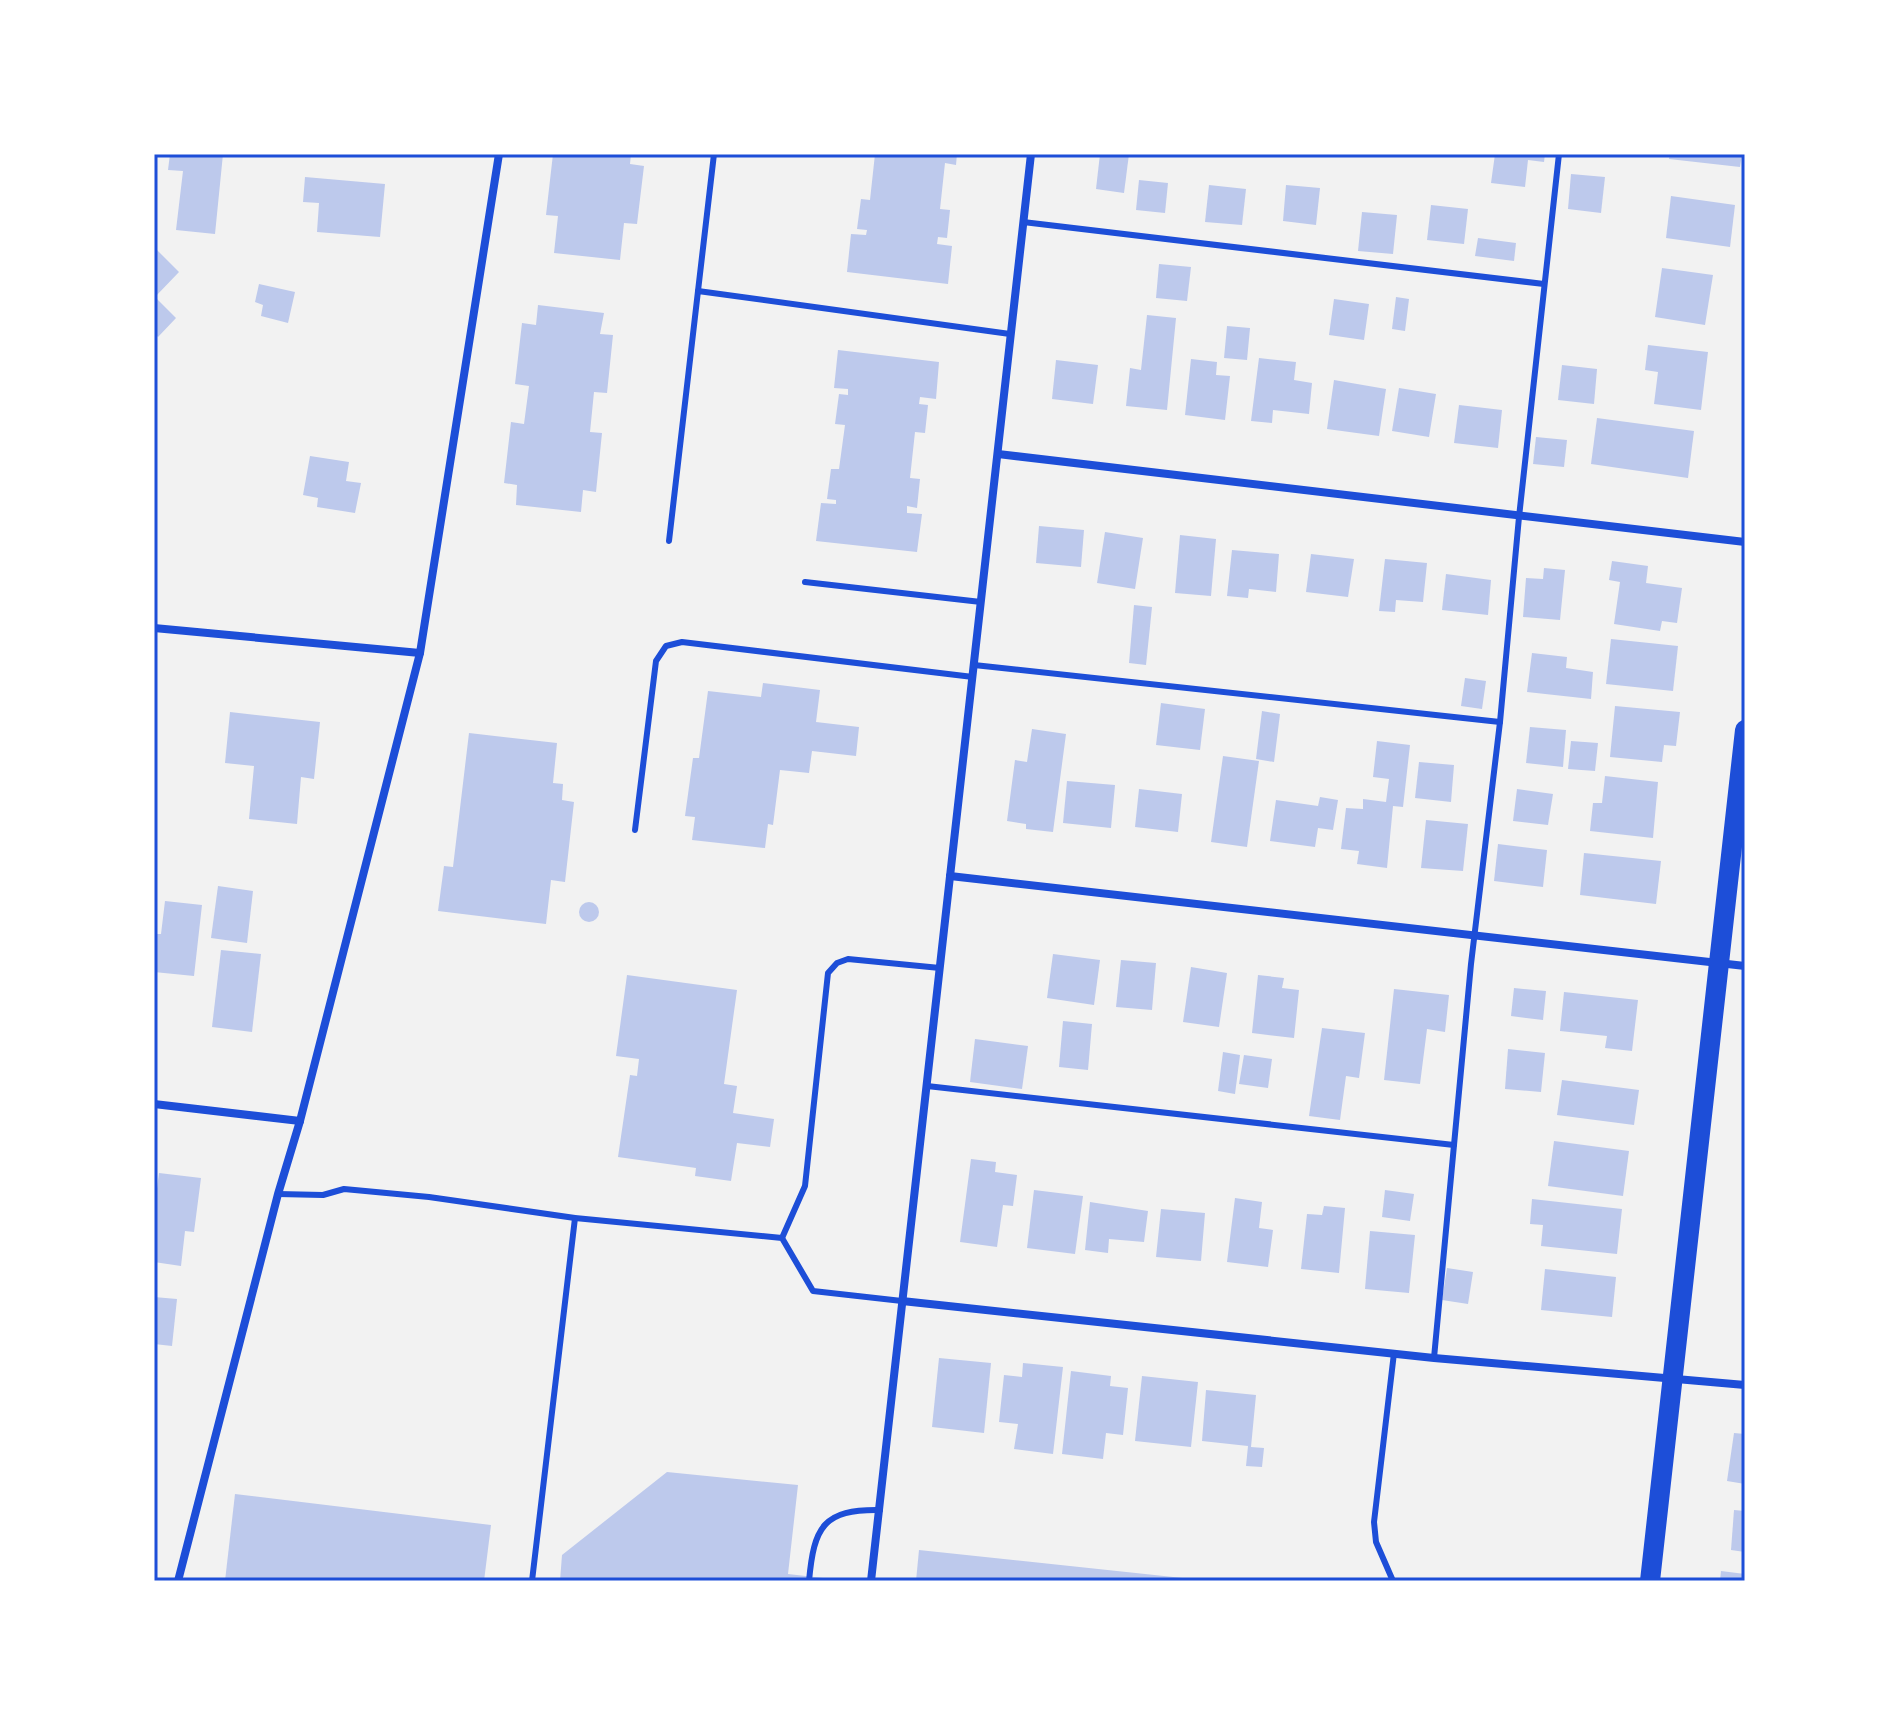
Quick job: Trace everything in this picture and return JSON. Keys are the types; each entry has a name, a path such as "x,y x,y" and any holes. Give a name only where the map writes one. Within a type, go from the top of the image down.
{"main road":[{"path":"1650,1581 1745,730"}],"street":[{"path":"178,1581 420,653 499,154"},
{"path":"871,1581 1031,154"},
{"path":"998,454 1745,542"},
{"path":"154,628 420,653"},
{"path":"950,876 1745,966"},
{"path":"154,1104 300,1121"},
{"path":"902,1301 1434,1358 1745,1385"}],"lane":[{"path":"669,541 714,154"},
{"path":"1434,1358 1475,935 1559,154"},
{"path":"1023,222 1544,284"},
{"path":"698,291 1010,334"},
{"path":"805,582 981,602"},
{"path":"635,830 656,661 666,646 682,642 973,677"},
{"path":"974,665 1500,722"},
{"path":"782,1238 805,1186 828,973 837,963 848,959 940,968"},
{"path":"927,1086 1454,1145"},
{"path":"278,1194 323,1195 344,1189 429,1197 575,1218 782,1238"},
{"path":"532,1581 575,1218"},
{"path":"782,1238 813,1291 902,1301"},
{"path":"1393,1581 1376,1542 1374,1522 1394,1353"},
{"path":"809,1581 816,1539 827,1521 846,1512 880,1510"}],"building":[{"path":"170,154 223,154 215,234 176,230 183,171 168,170"},
{"path":"553,154 631,154 630,164 644,166 637,224 624,223 620,260 554,253 558,216 546,215"},
{"path":"875,154 957,154 956,165 945,163 940,209 950,210 947,238 938,237 937,244 952,246 948,284 847,272 851,234 866,235 867,230 857,229 861,199 870,200"},
{"path":"1100,154 1129,154 1124,193 1096,189"},
{"path":"1495,154 1545,154 1544,162 1528,160 1525,187 1491,183"},
{"path":"1670,154 1742,154 1740,167 1669,159"},
{"path":"1571,174 1605,177 1601,213 1568,209"},
{"path":"305,177 385,184 380,237 317,232 319,203 303,202"},
{"path":"1139,180 1168,183 1165,213 1136,210"},
{"path":"1209,185 1246,189 1242,225 1205,222"},
{"path":"1286,185 1320,188 1316,225 1283,221"},
{"path":"1671,196 1735,205 1730,247 1666,238"},
{"path":"1431,205 1468,209 1464,244 1427,240"},
{"path":"1362,212 1397,215 1393,254 1358,251"},
{"path":"1478,238 1516,243 1514,261 1475,256"},
{"path":"154,247 179,272 155,297 176,318 158,337 154,333"},
{"path":"1159,264 1191,267 1187,301 1156,298"},
{"path":"1662,268 1713,275 1705,325 1655,317"},
{"path":"259,284 295,292 288,323 261,316 263,305 255,302"},
{"path":"1396,297 1409,299 1405,331 1392,329"},
{"path":"1334,299 1369,304 1364,340 1329,335"},
{"path":"538,305 604,313 600,334 613,335 607,393 594,392 590,432 602,433 596,492 583,490 581,512 516,505 517,485 504,483 511,422 524,424 529,386 515,384 522,323 536,325"},
{"path":"1147,315 1176,318 1167,410 1126,406 1130,368 1141,370"},
{"path":"1227,326 1250,328 1247,360 1224,358"},
{"path":"1648,345 1708,352 1701,410 1654,404 1658,372 1645,370"},
{"path":"838,350 939,362 936,399 920,397 919,404 928,405 925,433 915,432 910,478 920,479 917,508 907,506 907,513 922,514 917,552 816,541 821,503 836,504 836,500 827,499 831,469 839,469 845,425 835,424 839,394 848,395 848,389 834,388"},
{"path":"1259,358 1296,362 1294,380 1312,383 1309,414 1273,410 1272,423 1251,421"},
{"path":"1191,359 1217,362 1216,375 1230,376 1225,420 1185,415"},
{"path":"1056,360 1098,365 1093,404 1052,399"},
{"path":"1562,365 1597,369 1594,404 1558,400"},
{"path":"1334,380 1386,389 1379,436 1327,429"},
{"path":"1399,388 1436,394 1429,437 1392,431"},
{"path":"1459,405 1502,410 1498,448 1454,443"},
{"path":"1597,418 1694,431 1688,478 1591,464"},
{"path":"1536,437 1567,440 1564,467 1533,464"},
{"path":"310,456 349,462 346,481 361,483 355,513 317,507 318,498 303,495"},
{"path":"1039,526 1084,530 1081,567 1036,563"},
{"path":"1105,532 1143,538 1135,589 1097,583"},
{"path":"1180,535 1216,539 1211,596 1175,593"},
{"path":"1232,550 1279,554 1276,592 1249,589 1248,598 1227,596"},
{"path":"1311,554 1354,559 1348,597 1306,592"},
{"path":"1385,559 1427,563 1423,602 1396,600 1395,612 1379,611"},
{"path":"1612,561 1648,566 1646,583 1682,588 1677,623 1662,621 1660,631 1614,624 1620,582 1609,580"},
{"path":"1544,568 1565,570 1560,620 1523,617 1526,578 1543,579"},
{"path":"1446,574 1491,580 1488,615 1442,610"},
{"path":"1134,605 1152,607 1146,665 1129,663"},
{"path":"1611,639 1678,646 1673,691 1606,684"},
{"path":"1532,653 1567,657 1566,668 1593,672 1591,699 1527,692"},
{"path":"1465,678 1486,681 1482,709 1461,706"},
{"path":"763,683 820,690 816,722 859,727 856,756 812,751 809,773 780,770 773,825 768,824 765,848 692,840 695,817 685,816 693,758 699,758 708,691 761,697"},
{"path":"1161,703 1205,709 1200,750 1156,745"},
{"path":"1615,706 1680,712 1676,746 1664,745 1662,762 1610,757"},
{"path":"1262,711 1280,714 1274,762 1256,759"},
{"path":"230,712 320,722 314,779 301,777 297,824 249,819 254,766 225,763"},
{"path":"1530,727 1566,730 1563,767 1526,763"},
{"path":"1032,729 1066,734 1053,832 1026,829 1026,824 1007,821 1015,760 1027,762"},
{"path":"469,733 557,743 553,783 563,784 562,800 574,802 565,882 551,880 546,924 438,911 444,866 453,867"},
{"path":"1377,741 1410,745 1403,807 1393,806 1387,868 1357,864 1359,851 1341,849 1346,808 1363,809 1363,799 1386,802 1389,779 1373,777"},
{"path":"1571,741 1598,743 1595,771 1568,769"},
{"path":"1223,756 1259,761 1247,847 1211,842"},
{"path":"1419,762 1454,765 1451,802 1415,798"},
{"path":"1605,776 1658,782 1653,838 1590,831 1593,803 1602,803"},
{"path":"1067,781 1115,785 1111,828 1063,823"},
{"path":"1139,789 1182,794 1178,832 1135,827"},
{"path":"1517,789 1553,794 1548,825 1513,821"},
{"path":"1320,797 1338,800 1333,830 1318,828 1315,847 1270,841 1276,800 1318,806"},
{"path":"1426,820 1468,824 1463,871 1421,868"},
{"path":"1498,844 1547,850 1543,887 1494,881"},
{"path":"1584,853 1661,861 1656,904 1580,895"},
{"path":"218,886 253,891 247,943 211,938"},
{"path":"165,901 202,905 194,976 154,972 154,934 161,934"},
{"path":"589,902 596,905 599,912 596,919 589,922 582,919 579,912 582,905"},
{"path":"221,950 261,954 252,1032 212,1027"},
{"path":"1053,954 1100,960 1094,1005 1047,998"},
{"path":"1121,960 1156,963 1152,1010 1116,1007"},
{"path":"1191,967 1227,973 1219,1027 1183,1022"},
{"path":"627,975 737,990 724,1084 737,1086 733,1113 774,1119 770,1147 737,1143 731,1181 695,1176 696,1168 618,1157 630,1075 637,1076 639,1059 616,1056"},
{"path":"1258,975 1284,978 1282,988 1299,990 1294,1038 1252,1033"},
{"path":"1514,988 1546,991 1543,1020 1511,1016"},
{"path":"1394,989 1449,995 1445,1032 1427,1029 1420,1084 1384,1080"},
{"path":"1564,992 1638,1000 1632,1051 1605,1048 1607,1036 1560,1031"},
{"path":"1063,1021 1092,1024 1088,1070 1059,1067"},
{"path":"1322,1028 1365,1033 1359,1078 1346,1076 1340,1120 1309,1116"},
{"path":"975,1039 1028,1046 1022,1089 970,1082"},
{"path":"1508,1049 1545,1053 1541,1092 1505,1089"},
{"path":"1223,1052 1240,1055 1235,1094 1218,1091"},
{"path":"1244,1055 1272,1059 1268,1088 1239,1084"},
{"path":"1562,1080 1639,1090 1634,1125 1557,1115"},
{"path":"1554,1141 1629,1151 1623,1196 1548,1186"},
{"path":"971,1159 996,1162 995,1172 1017,1175 1013,1206 1003,1205 997,1247 960,1242"},
{"path":"159,1173 201,1178 194,1232 185,1231 181,1266 154,1262 154,1212"},
{"path":"1034,1190 1083,1196 1075,1254 1027,1248"},
{"path":"1385,1190 1414,1194 1410,1221 1382,1217"},
{"path":"1235,1198 1262,1202 1259,1228 1273,1230 1268,1267 1227,1262"},
{"path":"1532,1199 1622,1209 1617,1254 1541,1246 1543,1225 1530,1224"},
{"path":"1090,1202 1148,1211 1144,1242 1109,1239 1108,1253 1085,1250"},
{"path":"1324,1206 1345,1208 1339,1273 1301,1269 1307,1214 1322,1215"},
{"path":"1161,1209 1205,1213 1201,1261 1156,1257"},
{"path":"1370,1231 1415,1235 1409,1293 1365,1289"},
{"path":"1447,1268 1473,1272 1468,1304 1442,1300"},
{"path":"1545,1269 1616,1277 1612,1317 1541,1310"},
{"path":"154,1297 177,1299 172,1346 154,1344"},
{"path":"939,1358 991,1363 984,1433 932,1427"},
{"path":"1023,1363 1063,1367 1053,1454 1014,1449 1018,1424 999,1422 1004,1375 1022,1377"},
{"path":"1071,1371 1111,1376 1110,1386 1128,1388 1123,1435 1106,1433 1103,1459 1062,1454"},
{"path":"1142,1376 1198,1382 1191,1447 1135,1441"},
{"path":"1206,1390 1256,1395 1251,1447 1264,1448 1262,1467 1246,1466 1248,1446 1202,1441"},
{"path":"1734,1433 1745,1434 1745,1484 1727,1481"},
{"path":"667,1472 798,1485 788,1574 832,1581 560,1581 562,1555"},
{"path":"235,1494 491,1525 484,1581 225,1581"},
{"path":"1734,1510 1745,1511 1745,1552 1731,1550"},
{"path":"919,1550 1192,1579 1192,1581 916,1581"},
{"path":"1721,1571 1745,1574 1745,1581 1720,1581"}]}
